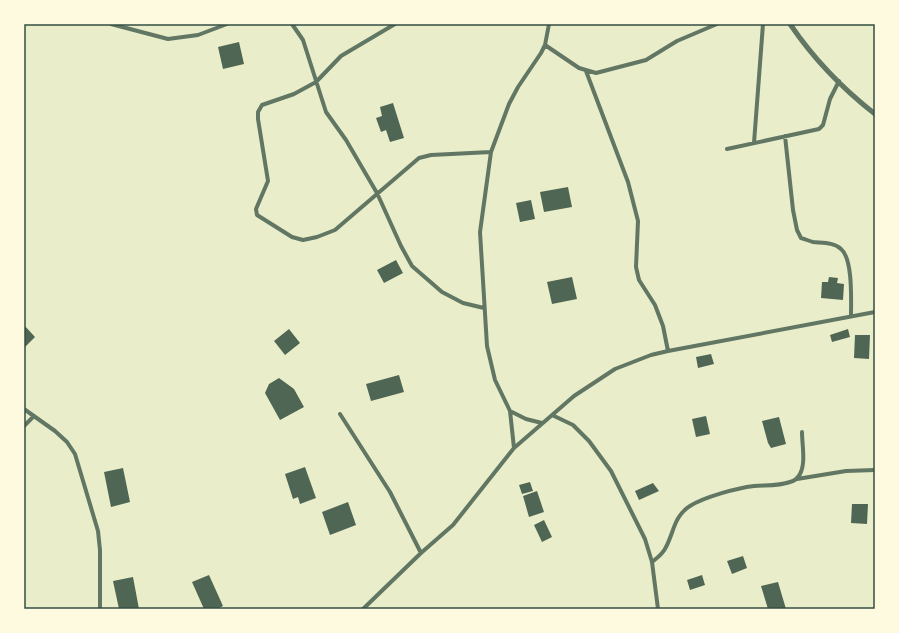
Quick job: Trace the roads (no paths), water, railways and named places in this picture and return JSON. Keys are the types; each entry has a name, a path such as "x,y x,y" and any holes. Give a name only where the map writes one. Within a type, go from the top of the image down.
{"street":[{"path":"111,24 168,39 198,36 227,24"},
{"path":"292,24 304,40 326,112 346,140 377,192 401,246 412,266 442,292 463,303 484,308"},
{"path":"395,24 341,56 316,82 294,94 262,105 258,112 258,119 268,182 256,209 257,215 292,236 303,240 317,237 335,230 377,192 419,158 431,154 491,152"},
{"path":"514,448 510,411 495,380 487,346 480,232 491,152 509,104 545,45 548,25 543,24"},
{"path":"545,45 579,68 596,73 646,60 677,41 717,24"},
{"path":"754,143 763,24"},
{"path":"790,24 812,54 862,104 875,114"},
{"path":"586,71 628,182 638,221 636,267 639,280 655,305 663,326 668,350"},
{"path":"727,149 819,129 823,126 830,99 839,81"},
{"path":"785,136 793,210 797,230 801,238 812,242 828,243 841,249 846,259 851,277 851,316"},
{"path":"363,609 453,524 514,448 574,396 615,369 668,350 875,312"},
{"path":"24,409 55,431 67,442 75,454 98,531 100,550 100,609"},
{"path":"510,411 526,420 542,423"},
{"path":"340,414 390,492 421,553"},
{"path":"552,415 573,425 589,441 611,471 645,539 652,562 658,609"},
{"path":"24,426 34,416"},
{"path":"797,479 803,465 802,432"},
{"path":"652,562 662,554 667,546 673,527 680,514 690,506 717,495 753,486 776,485 791,482 797,479 846,471 875,470"}]}
